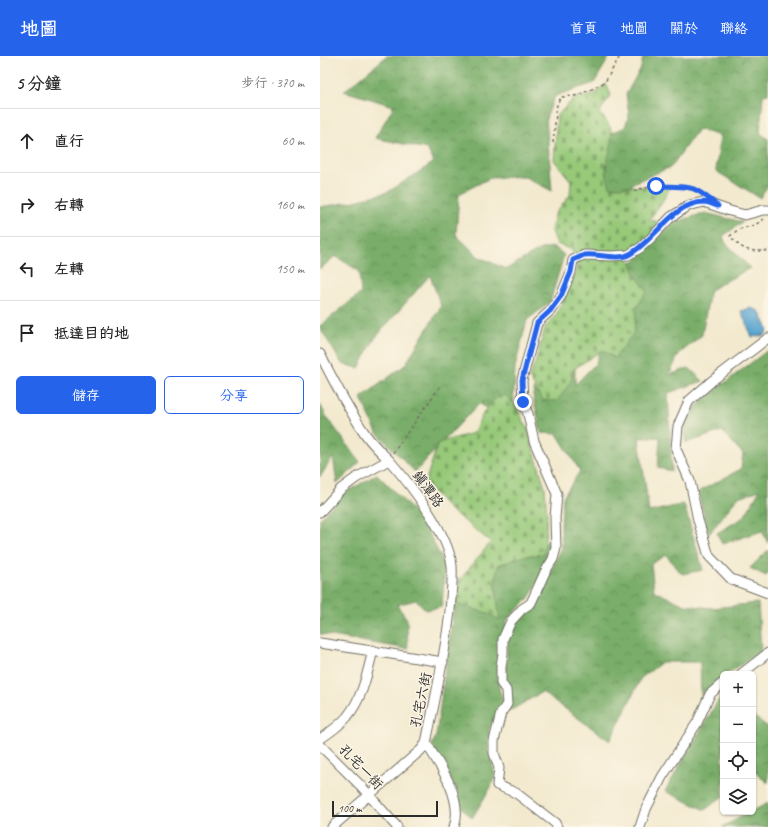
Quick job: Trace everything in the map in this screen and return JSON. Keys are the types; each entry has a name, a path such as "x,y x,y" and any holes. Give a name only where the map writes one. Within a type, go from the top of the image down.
{"street":[{"path":"557,827 555,823 516,793 498,785 499,768 494,753 494,741 497,727 501,713 507,704 506,690 501,684 503,639 511,621 522,609 531,603 545,572 553,559 556,548 555,518 557,494 534,441 528,414 523,402 522,391 522,380 537,323 550,311 561,296 571,272 573,260 584,255 628,255 640,248 671,217 690,205 704,202 745,215 768,210"},
{"path":"768,338 713,380 689,401 678,426 676,449 690,481 698,520 710,556 731,579 768,593"},
{"name":"鎮潭路","path":"320,354 350,410 376,448 389,460 419,498 432,518 448,551 452,565 452,586 443,662"},
{"path":"320,512 341,489 356,478 389,460"},
{"name":"孔宅六街","path":"320,643 443,662 426,743 421,750 332,827"},
{"path":"320,739 346,718 355,706 364,689 373,650"},
{"path":"745,671 768,653"},
{"path":"640,827 646,809 662,777 697,723 710,694 720,686"},
{"path":"426,743 452,789 456,808 456,822 454,827"},
{"name":"孔宅一街","path":"320,745 369,795 397,827"}],"path":[{"path":"553,143 557,104 561,97 575,96 605,82 620,56"},
{"path":"634,191 648,187 671,186 693,189 703,194"},
{"path":"768,215 755,225 739,229 730,236 739,246 751,251 768,251"},
{"path":"389,460 397,445 441,385"}],"green space":[{"path":"387,56 610,56 594,83 555,96 546,118 552,191 523,176 490,178 459,194 456,235 479,257 506,269 541,249 554,247 564,255 550,302 527,320 515,367 512,426 479,403 415,472 377,433 361,398 405,365 441,306 430,275 375,338 359,368 342,364 320,328 320,326 361,293 359,271 335,256 320,269 320,207 351,202 388,192 434,162 427,149 375,138 394,106 344,91"},
{"path":"643,56 768,56 768,94 763,95 760,133 768,139 768,185 760,198 716,171 720,136 698,129 671,167 633,183 610,237 582,147 625,127 629,115 626,94 641,68"},
{"path":"606,84 611,95 599,113 606,120 612,133 606,171 610,187 671,186 649,220 660,222 663,232 658,230 628,255 635,275 647,290 637,307 634,332 615,358 602,350 574,369 570,383 557,401 542,400 529,377 536,361 545,328 556,315 576,272 577,263 572,250 557,244 551,229 556,212 570,195 571,181 554,160 557,116 574,98 594,95"},
{"path":"705,213 743,222 723,236 725,242 750,268 710,290 702,335 679,354 669,375 689,368 703,381 668,393 672,471 658,468 660,437 639,438 649,512 684,504 703,570 682,574 666,555 651,564 654,591 685,605 712,608 758,603 761,651 731,671 720,671 720,680 701,696 700,662 662,662 641,678 610,741 542,692 508,712 511,686 504,680 507,659 507,644 510,629 531,609 562,548 561,528 563,497 580,471 557,434 541,433 533,394 552,336 575,340 575,385 596,363 623,272 675,222"},
{"path":"768,350 768,543 762,531 722,544 717,533 744,517 760,490 738,497 709,534 698,492 741,469 743,454 722,431 686,443 684,422 702,400"},
{"path":"505,395 515,405 527,427 545,488 547,516 544,554 524,556 498,565 495,584 500,620 487,613 457,604 458,582 491,542 448,508 425,483 438,443 473,433 482,415 490,404 499,397"},
{"path":"320,404 326,416 360,462 337,484 333,457 320,477"},
{"path":"377,474 423,521 445,566 442,607 426,610 416,600 397,605 407,619 408,649 320,634 320,519 342,495"},
{"path":"551,537 551,553 536,586 528,599 507,620 498,655 499,689 504,702 489,729 489,754 495,775 491,787 472,818 458,804 457,791 432,745 436,736 456,592 477,599 494,612 496,570 506,557 540,551"},
{"path":"768,550 768,573 766,576 750,568"},
{"path":"720,697 720,798 705,810 665,791"},
{"path":"756,718 768,727 768,783 756,773"},
{"path":"768,803 768,827 722,827 745,815 756,815 756,809"}],"water":[{"path":"751,308 759,311 768,329 765,335 752,337 741,311"}],"route":[{"path":"523,402 522,380 537,323 550,311 561,296 571,272 573,260 584,255 628,255 640,248 671,217 690,205 704,202 718,206 708,197 693,189 671,186 656,186"}]}
